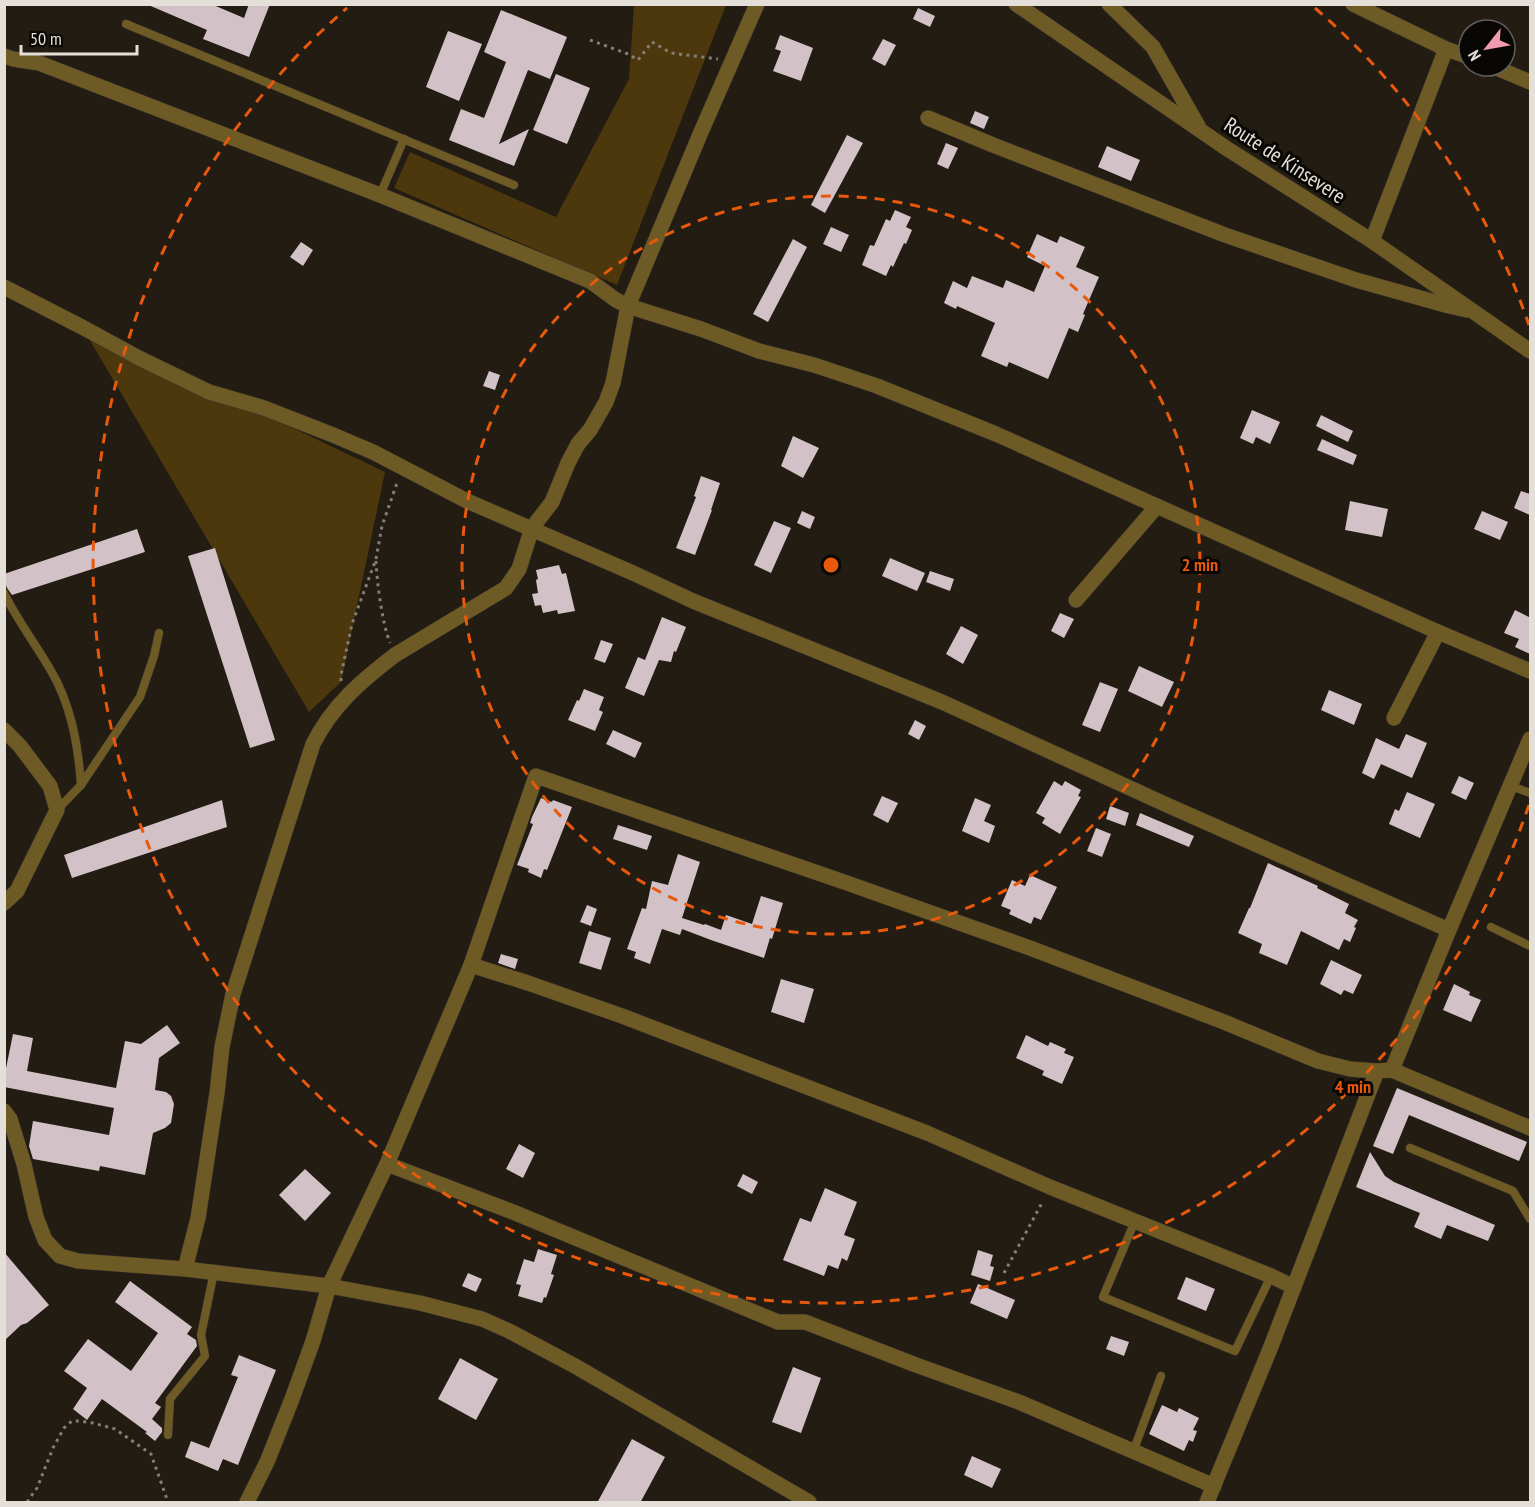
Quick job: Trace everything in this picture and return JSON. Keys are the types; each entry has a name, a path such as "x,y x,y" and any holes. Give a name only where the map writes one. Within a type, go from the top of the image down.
{"street":[{"path":"185,1269 202,1192 222,1047 238,974 313,744 319,732 349,693 395,655 506,588 519,569 532,528 552,502 578,444 590,430 606,402 613,382 628,306 757,4"},
{"name":"Route de Kinsevere","path":"1016,4 1201,131 1372,241 1530,351"},
{"path":"1109,4 1153,47 1201,131"},
{"path":"1353,4 1457,53"},
{"path":"1372,241 1446,49"},
{"path":"4,56 39,63 380,195 590,281 628,306 701,329 759,351 814,365 877,386 996,434 1530,671"},
{"path":"928,118 1225,235 1356,280 1474,311"},
{"path":"4,287 201,388 264,408 373,452 467,501 693,601 942,702 1167,806 1449,930"},
{"path":"1076,600 1157,506"},
{"path":"1394,718 1438,632"},
{"path":"4,730 20,746 50,786 57,810 17,891 4,903"},
{"path":"1207,1503 1384,1071 1433,970 1530,742"},
{"path":"246,1503 267,1462 292,1399 316,1332 329,1286 387,1164 471,965 536,776 847,882 1030,948 1224,1022 1318,1062 1350,1069 1384,1071 1530,1128"},
{"path":"471,965 622,1016 858,1106 1294,1287"},
{"path":"4,1110 10,1119 24,1164 36,1217 45,1240 60,1256 78,1261 185,1269 329,1286 420,1302 482,1319 575,1366 809,1503"},
{"path":"387,1164 513,1212 778,1322 805,1322 1019,1402 1214,1486"}],"lane":[{"path":"126,24 514,185"},
{"path":"380,195 404,139"},
{"path":"4,593 62,692 72,725 81,785"},
{"path":"57,810 81,785 140,697 159,633"},
{"path":"1511,786 1530,794"},
{"path":"1491,927 1530,946"},
{"path":"1410,1148 1514,1191 1530,1220"},
{"path":"1135,1221 1103,1296 1235,1351 1271,1276"},
{"path":"168,1435 170,1399 205,1356 201,1335 214,1272"},
{"path":"1133,1452 1161,1376"}],"path":[{"path":"590,40 638,60 652,42 671,53 712,59 733,58"},
{"path":"343,700 341,675 352,624 376,559 382,526 402,468"},
{"path":"376,559 388,637 395,655"},
{"path":"1004,1273 1050,1187"},
{"path":"27,1503 37,1488 53,1448 64,1428 72,1421 93,1423 115,1429 151,1454 168,1503"}],"shaded area":[{"path":"634,5 726,5 617,285 394,188 410,152 556,217 629,79"},
{"path":"82,327 385,472 341,682 309,712"}],"building":[{"path":"146,4 211,4 244,18 249,4 270,4 249,57 203,39 207,30"},
{"path":"918,8 935,16 930,27 913,19"},
{"path":"501,10 567,37 550,79 528,70 499,144 529,129 514,166 449,140 461,109 484,118 506,62 484,52"},
{"path":"448,31 482,44 459,101 426,87"},
{"path":"780,35 813,48 801,81 773,71 781,51 775,49"},
{"path":"883,39 896,45 885,66 872,59"},
{"path":"556,74 590,88 567,144 533,130"},
{"path":"975,111 989,117 984,129 970,123"},
{"path":"847,135 863,143 825,213 811,205"},
{"path":"946,143 958,148 948,169 937,164"},
{"path":"1107,146 1140,160 1131,181 1098,167"},
{"path":"895,210 911,217 906,227 912,230 886,276 862,265 870,245 874,246 886,219 890,221"},
{"path":"831,227 849,235 841,252 823,244"},
{"path":"1037,234 1057,243 1060,236 1085,247 1076,267 1099,277 1078,332 1069,328 1048,379 1009,362 1007,367 981,356 995,323 957,306 956,309 944,303 953,281 967,288 972,276 1003,288 1006,280 1034,292 1045,266 1027,257"},
{"path":"793,239 807,247 768,322 753,314"},
{"path":"301,242 313,250 303,266 290,257"},
{"path":"489,371 500,375 495,390 483,386"},
{"path":"1252,410 1280,422 1270,444 1256,437 1253,444 1240,438"},
{"path":"1321,415 1353,431 1348,442 1316,426"},
{"path":"793,436 819,448 803,478 781,466"},
{"path":"1322,439 1357,455 1353,465 1317,450"},
{"path":"701,476 720,483 695,555 676,548 696,497 694,496"},
{"path":"1521,491 1530,494 1530,515 1514,508"},
{"path":"1350,501 1388,509 1382,537 1345,530"},
{"path":"802,511 815,517 810,529 797,523"},
{"path":"1482,511 1508,522 1500,540 1474,529"},
{"path":"774,521 791,528 771,573 754,565"},
{"path":"137,529 145,552 12,595 7,588 4,574"},
{"path":"215,548 275,740 250,748 188,556"},
{"path":"890,558 925,573 917,591 882,576"},
{"path":"559,565 562,574 566,573 575,611 558,614 557,610 543,613 541,605 535,606 532,594 538,593 536,570"},
{"path":"930,571 954,579 950,591 926,582"},
{"path":"1515,610 1529,617 1530,613 1530,654 1515,647 1519,639 1504,633"},
{"path":"1060,613 1074,619 1064,638 1051,631"},
{"path":"662,617 686,627 671,662 659,660 644,696 625,688 638,657 645,660"},
{"path":"961,626 978,635 963,664 946,654"},
{"path":"601,640 613,644 605,663 594,659"},
{"path":"1139,666 1174,682 1162,707 1128,691"},
{"path":"1100,682 1118,689 1100,732 1082,725"},
{"path":"584,689 604,697 599,710 603,712 595,731 568,720"},
{"path":"1329,690 1362,704 1354,725 1321,710"},
{"path":"915,720 926,726 919,740 908,734"},
{"path":"613,730 642,743 635,758 606,744"},
{"path":"1406,734 1427,743 1412,778 1381,764 1374,779 1362,773 1376,738 1399,749"},
{"path":"1459,776 1474,783 1466,800 1451,793"},
{"path":"1054,781 1062,786 1065,781 1081,790 1078,796 1081,797 1060,834 1042,823 1045,818 1036,813"},
{"path":"1407,792 1435,804 1420,838 1389,824 1395,809 1399,811"},
{"path":"882,796 898,803 888,823 873,815"},
{"path":"541,798 572,807 547,870 544,869 541,878 528,872 529,869 517,865 533,824 530,823 532,817"},
{"path":"975,798 991,805 984,821 995,826 989,843 962,831"},
{"path":"222,800 227,827 72,878 64,855"},
{"path":"1110,806 1129,813 1125,826 1106,819"},
{"path":"1140,813 1194,836 1189,847 1136,825"},
{"path":"618,825 652,836 647,850 613,839"},
{"path":"1096,828 1111,834 1102,857 1087,851"},
{"path":"678,854 700,862 682,918 721,930 726,915 752,924 761,896 783,903 764,958 682,929 680,935 662,929 650,964 634,958 636,952 627,949 642,908 646,909 652,881 668,885"},
{"path":"1268,863 1318,886 1317,888 1349,904 1345,913 1358,920 1350,942 1344,939 1339,950 1301,931 1287,965 1259,953 1262,944 1238,933"},
{"path":"1030,875 1057,887 1041,920 1034,917 1031,924 1009,914 1011,910 1001,906 1012,880 1025,886"},
{"path":"587,905 597,909 591,926 580,922"},
{"path":"589,931 611,938 601,970 579,963"},
{"path":"501,954 518,959 515,969 498,963"},
{"path":"1331,960 1362,975 1353,994 1344,990 1341,995 1320,984"},
{"path":"781,979 814,989 804,1023 771,1012"},
{"path":"1454,984 1470,992 1469,995 1481,1000 1471,1022 1443,1010"},
{"path":"167,1025 180,1043 159,1058 155,1090 166,1092 171,1096 174,1104 171,1123 153,1133 145,1175 100,1166 99,1171 33,1159 29,1146 33,1121 109,1135 114,1108 4,1087 13,1034 33,1038 27,1071 116,1088 125,1041 141,1044"},
{"path":"1026,1035 1048,1046 1050,1042 1066,1049 1064,1053 1074,1057 1062,1084 1042,1075 1044,1071 1016,1058"},
{"path":"1397,1088 1527,1142 1519,1161 1409,1115 1393,1154 1373,1146"},
{"path":"519,1144 535,1153 523,1178 506,1169"},
{"path":"1370,1152 1385,1176 1394,1182 1495,1225 1488,1241 1447,1225 1441,1239 1414,1227 1420,1213 1356,1187"},
{"path":"305,1169 331,1193 305,1221 279,1195"},
{"path":"743,1174 758,1182 752,1194 737,1186"},
{"path":"825,1188 857,1202 844,1235 855,1239 847,1261 842,1258 838,1269 828,1265 824,1276 783,1260 800,1218 811,1222"},
{"path":"538,1249 557,1255 551,1274 554,1275 542,1303 518,1296 521,1285 516,1284 524,1259 534,1262"},
{"path":"978,1250 993,1255 990,1266 994,1267 990,1281 971,1275"},
{"path":"4,1252 49,1305 27,1323 21,1325 4,1341"},
{"path":"468,1273 482,1279 476,1292 462,1286"},
{"path":"1186,1277 1215,1289 1206,1311 1177,1299"},
{"path":"130,1281 192,1327 187,1334 196,1340 197,1346 155,1403 161,1407 152,1419 162,1428 162,1432 155,1441 145,1433 147,1432 102,1399 87,1420 73,1409 87,1388 64,1371 88,1339 131,1371 158,1333 115,1302"},
{"path":"978,1284 1015,1300 1007,1319 970,1303"},
{"path":"1111,1336 1129,1342 1124,1356 1106,1349"},
{"path":"239,1355 276,1370 238,1465 223,1459 218,1471 185,1457 191,1441 209,1448 238,1377 231,1375"},
{"path":"460,1358 498,1379 476,1420 438,1399"},
{"path":"793,1367 821,1378 801,1433 772,1422"},
{"path":"1162,1405 1177,1412 1179,1408 1199,1418 1193,1430 1197,1431 1193,1442 1189,1440 1184,1451 1149,1434"},
{"path":"632,1439 665,1457 640,1503 597,1503"},
{"path":"972,1456 1001,1469 992,1488 964,1475"}]}
